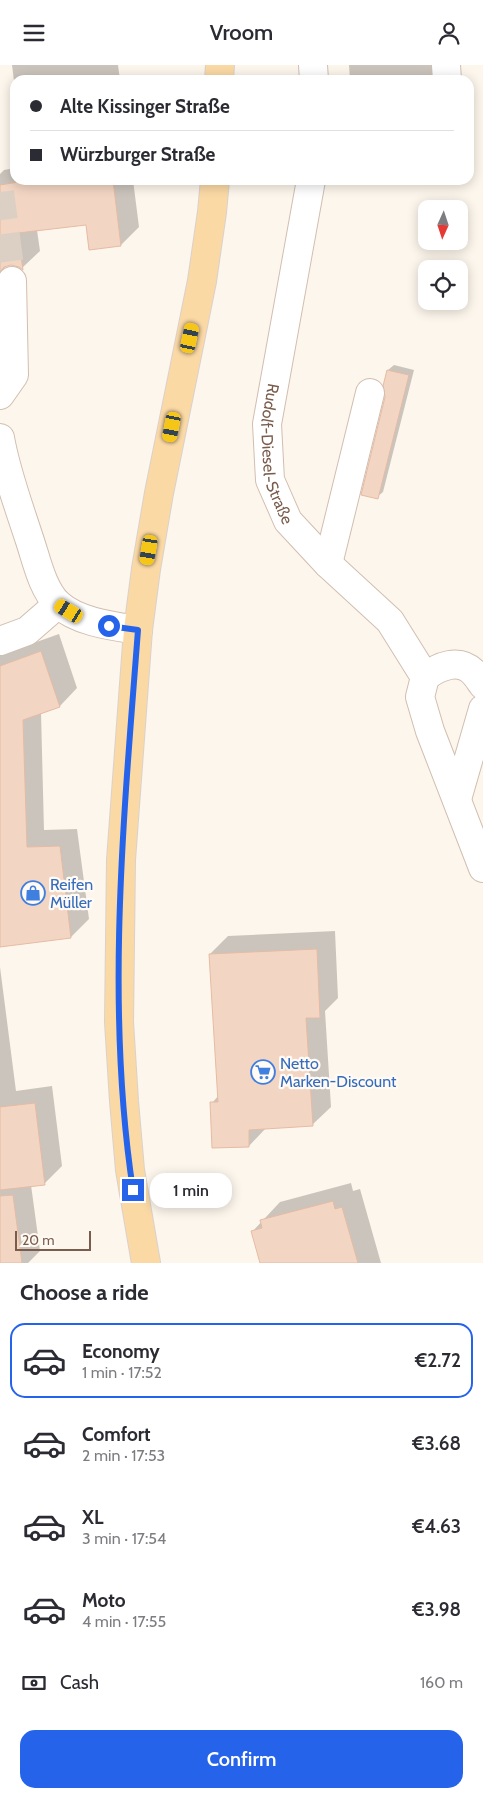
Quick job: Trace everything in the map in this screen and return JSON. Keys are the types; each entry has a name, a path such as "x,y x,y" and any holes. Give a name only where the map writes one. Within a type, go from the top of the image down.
{"main road":[{"path":"146,1263 130,1170 119,1022 121,860 138,630 146,569 159,493 202,281 212,212 214,185"}],"street":[{"name":"Rudolf-Diesel-Straße","path":"310,185 267,424 270,480 288,521 328,564 390,621 425,677"},
{"path":"0,395 14,375 12,281"},
{"path":"328,564 370,393"},
{"path":"0,437 9,477 44,583 58,604 81,618 109,626 138,630"},
{"path":"0,641 27,631 58,604"},
{"path":"483,685 473,672 458,664 436,668 425,677 420,697 430,731 483,868"},
{"path":"457,799 483,709"}],"building":[{"path":"10,183 10,185 114,185 121,246 89,250 86,225 18,233 23,270 11,265 4,267 0,272 0,185"},
{"path":"387,370 409,375 378,499 361,495 385,397 383,386"},
{"path":"41,651 60,707 23,720 27,847 60,846 71,938 0,947 0,666"},
{"name":"Netto Marken-Discount","path":"317,949 320,1018 306,1018 313,1126 249,1130 249,1147 212,1148 210,1102 218,1102 209,954"},
{"path":"35,1103 45,1185 0,1190 0,1107"},
{"path":"13,1195 22,1263 0,1263 0,1196"},
{"path":"333,1201 335,1209 342,1207 358,1263 260,1263 251,1231 262,1228 260,1220"}],"tunnel":[{"path":"0,192 12,281"}],"place":[{"name":"Reifen Müller","path":"33,893"},
{"name":"Netto Marken-Discount","path":"263,1072"}],"route":[{"path":"109,626 138,630 121,860 119,1022 124,1101 133,1190"}]}
